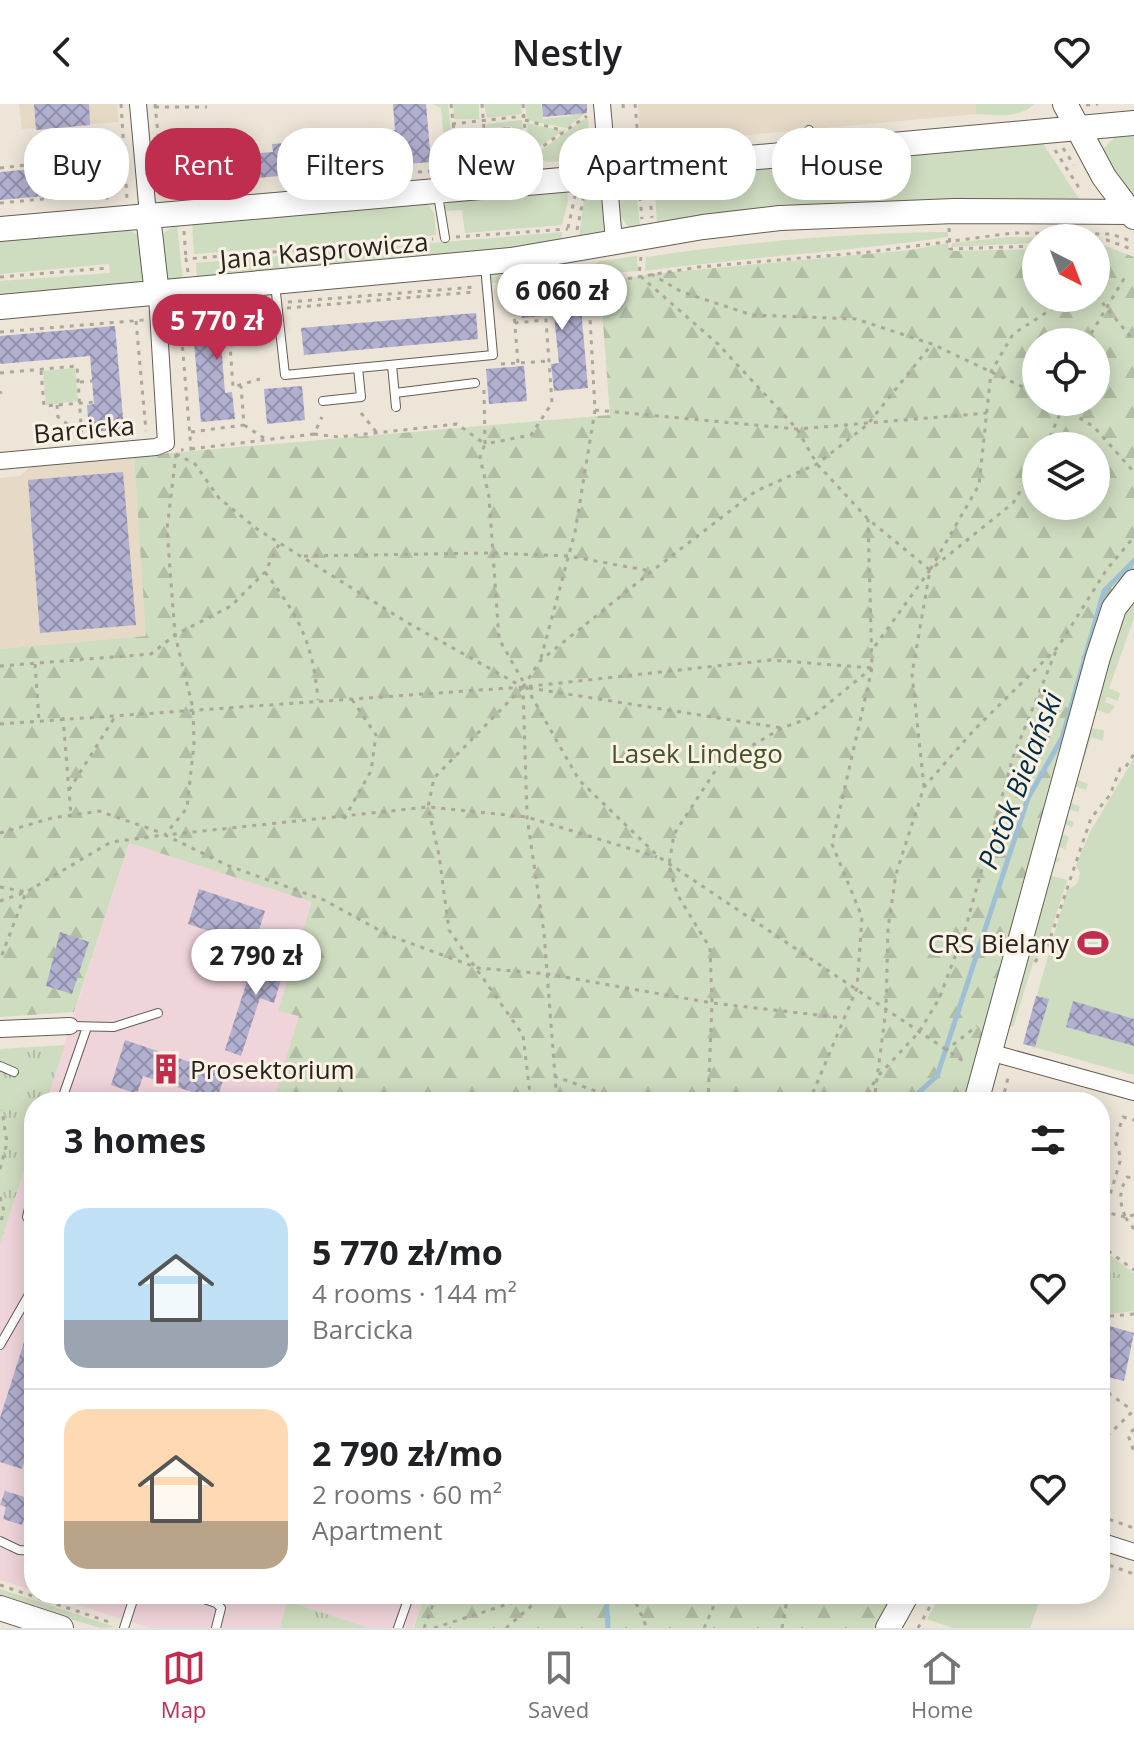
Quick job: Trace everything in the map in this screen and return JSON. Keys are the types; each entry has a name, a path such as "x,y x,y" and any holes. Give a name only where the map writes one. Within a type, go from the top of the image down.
{"street":[{"path":"138,104 157,304"},
{"path":"1065,104 1104,177 1133,213"},
{"path":"1128,104 1134,111"},
{"name":"Jana Kasprowicza","path":"756,147 810,141 1077,129 1134,123"},
{"name":"Jana Kasprowicza","path":"0,229 429,191"},
{"path":"610,200 614,241"},
{"name":"Jana Kasprowicza","path":"0,307 157,304 486,275 614,241 780,218 954,211 1133,213"},
{"name":"Barcicka","path":"0,461 156,447 166,443 157,304"},
{"path":"979,1092 1102,642 1114,608 1134,582"},
{"path":"0,1029 79,1026"},
{"path":"987,1062 1134,1092"},
{"path":"1110,1544 1134,1552"},
{"path":"888,1628 901,1604"},
{"path":"0,1608 61,1628"}],"lane":[{"path":"439,200 445,238"},
{"path":"276,294 285,375 493,355 486,275"},
{"path":"392,365 396,407"},
{"path":"323,401 361,397 358,368"},
{"path":"395,393 475,383"},
{"path":"63,1092 79,1026 114,1027 158,1013"},
{"path":"0,1066 14,1072"},
{"path":"0,1345 24,1303"},
{"path":"0,1541 24,1550"},
{"path":"124,1627 132,1604"},
{"path":"216,1628 221,1608 217,1604"},
{"path":"398,1628 406,1604"}],"path":[{"path":"121,104 122,128"},
{"path":"451,104 453,128"},
{"path":"482,104 484,128"},
{"path":"523,104 527,159 559,135"},
{"path":"623,104 624,112"},
{"path":"635,104 637,128"},
{"path":"157,128 155,105 207,107"},
{"path":"570,128 599,113"},
{"path":"452,124 524,118 559,129"},
{"path":"1049,140 1082,193"},
{"path":"0,168 24,165"},
{"path":"0,203 107,193 108,204"},
{"path":"645,200 649,235"},
{"path":"639,275 642,271 640,259 645,253 649,235 645,200"},
{"path":"949,228 950,249 1022,246"},
{"path":"193,316 186,259 568,229"},
{"path":"157,304 486,275 607,282 639,275 1022,234"},
{"path":"1110,234 1134,242"},
{"path":"1110,241 1134,250"},
{"path":"0,277 108,268"},
{"path":"651,274 682,292 752,315 856,319 932,344 1022,386"},
{"path":"639,275 718,344 797,429 817,464 868,519 930,570"},
{"path":"1110,300 1125,277"},
{"path":"540,661 568,556 595,410 588,280"},
{"path":"512,289 518,363"},
{"path":"258,310 261,342 230,345 233,387 260,379"},
{"path":"1110,311 1134,341"},
{"path":"874,648 930,570 979,485 991,372 1013,334 1047,312"},
{"path":"180,317 191,449"},
{"path":"165,835 187,808 194,743 193,708 175,635 167,529 176,454 173,451 314,434 339,437 457,424 485,444 531,435 552,403 546,320 514,323"},
{"path":"136,321 147,440"},
{"path":"530,1092 523,1035 449,930 439,855 428,807 434,778 523,687 540,661 756,491 817,464 867,425 932,344"},
{"path":"494,365 549,361"},
{"path":"0,373 77,366 82,445"},
{"path":"41,369 44,406 97,402"},
{"path":"79,382 92,381"},
{"path":"241,386 244,425"},
{"path":"484,388 487,415 485,444 480,457 489,497 499,639 523,687 579,780 669,865 919,1032 987,1062"},
{"path":"57,405 58,417 82,435"},
{"path":"595,410 797,429 987,413"},
{"path":"361,413 377,433"},
{"path":"1080,416 1094,427 1134,472"},
{"path":"314,434 322,417"},
{"path":"190,432 244,425 266,440"},
{"path":"176,454 195,464 219,498 257,529 408,623 523,687 782,728"},
{"path":"924,787 912,674 930,570 1013,503 1022,489"},
{"path":"813,1092 857,988 862,917 832,844 872,668 874,648 868,519"},
{"path":"868,1092 877,1077 919,1032 939,999 965,930 1013,757 1058,647 1107,569 1134,537"},
{"path":"0,666 113,660 151,654 175,635 231,606 265,572 280,542"},
{"path":"304,556 491,553 568,556 652,571"},
{"path":"265,572 299,616 314,657 318,700"},
{"path":"875,1092 886,1009 888,928 896,874 924,787 975,729 1058,647"},
{"path":"0,724 63,717 523,687 771,660 872,668"},
{"path":"35,662 39,720"},
{"path":"708,1092 712,1003 710,948 677,894 669,865 674,834 719,765 782,728 812,717 872,668"},
{"path":"523,687 527,817 547,974 556,1092"},
{"path":"344,819 371,771 376,735 351,698"},
{"path":"68,791 116,715"},
{"path":"63,717 71,816"},
{"path":"1031,973 1048,945 1091,818 1110,795 1120,769 1125,768 1134,754"},
{"path":"0,901 26,892 111,842 344,819 428,807 527,817 659,857"},
{"path":"0,833 99,811 165,835 229,866 324,900 388,935 478,968 547,974 712,1003 844,1018"},
{"path":"0,887 26,892"},
{"path":"0,960 26,892"},
{"path":"554,1076 598,1092"},
{"path":"1004,1092 1008,1078"},
{"path":"0,1169 7,1143 2,1110"},
{"path":"1110,1195 1121,1158 1115,1141 1123,1117 1134,1120"},
{"path":"1134,1178 1127,1177 1119,1200 1125,1217 1134,1229"},
{"path":"0,1197 4,1211 0,1224"},
{"path":"1110,1213 1125,1217 1134,1215"},
{"path":"1110,1252 1134,1270"},
{"path":"1110,1316 1134,1314"},
{"path":"1110,1391 1133,1410 1110,1433"},
{"path":"1134,1429 1128,1435 1134,1452"},
{"path":"1110,1520 1134,1528"},
{"path":"1110,1566 1134,1574"},
{"path":"0,1585 24,1593"},
{"path":"56,1604 124,1627"},
{"path":"424,1628 433,1604"},
{"path":"434,1628 508,1604"},
{"path":"506,1628 534,1604"},
{"path":"636,1604 647,1628"},
{"path":"704,1628 713,1604"},
{"path":"782,1628 786,1604"},
{"path":"918,1628 931,1604"}],"shaded area":[{"path":"19,104 117,104 119,122 22,129"},
{"path":"638,104 976,104 976,114 825,128 772,128 772,133 756,134 756,128 640,128"},
{"path":"134,456 147,636 0,649 0,478 20,476 30,467"},
{"path":"129,843 312,902 513,1092 49,1092"},
{"path":"24,1171 24,1588 0,1580 0,1244"},
{"path":"75,1604 421,1604 413,1628 150,1628"}],"green space":[{"path":"433,104 448,104 451,128 443,128 441,108"},
{"path":"453,104 479,104 479,119 454,119"},
{"path":"484,104 521,104 522,114 487,118"},
{"path":"525,104 541,104 543,119 572,116 571,104 587,112 566,128 527,120"},
{"path":"976,104 1034,104 1022,112 999,115 976,114"},
{"path":"584,119 588,119 588,128 572,128"},
{"path":"522,120 523,128 486,128 487,124"},
{"path":"527,123 559,130 559,134 543,144 543,128 527,128"},
{"path":"1134,135 1134,194 1114,174 1104,148 1116,136"},
{"path":"559,137 559,161 543,160 543,149"},
{"path":"1042,142 1083,205 657,224 656,200 756,200 756,167 772,166 772,200 911,200 911,153"},
{"path":"559,190 559,200 568,200 562,225 465,233 462,210 447,211 443,208 450,200 543,200 543,191"},
{"path":"584,200 602,200 605,230 602,234 579,238"},
{"path":"619,200 637,200 640,227 629,228"},
{"path":"427,203 434,213 436,235 194,254 192,222"},
{"path":"177,224 183,282 170,281 165,276 162,234"},
{"path":"127,229 139,236 145,275 139,283 0,298 0,281 110,273 109,264 0,274 0,239"},
{"path":"562,232 562,243 197,281 196,263"},
{"path":"948,232 948,237 910,242 645,271 646,257 684,252 834,236"},
{"path":"1022,237 1022,244 951,247 952,243"},
{"name":"Lasek Lindego","path":"948,243 949,251 1022,249 1022,312 1110,312 1110,248 1134,257 1134,570 1124,582 968,1092 276,1092 299,1016 278,1011 312,902 129,843 74,1012 0,1017 0,649 146,636 134,456 610,415 600,283 651,274 911,250"},
{"path":"637,256 638,271 596,274 596,263 600,261"},
{"path":"564,260 565,278 491,283 490,272"},
{"path":"75,368 78,401 46,405 43,371"},
{"path":"1134,591 1134,618 1109,688 1120,693 1118,701 1107,697 1105,702 1115,706 1109,714 1095,709 1116,623"},
{"path":"1090,728 1104,730 1103,741 1091,737 1077,780 1088,784 1086,790 1074,786 1069,802 1080,807 1078,812 1066,808 1064,818 1074,822 1072,827 1062,823 1059,833 1069,837 1065,849 1053,845 1051,855 1061,859 1053,865 1048,859 1083,735"},
{"name":"CRS Bielany","path":"1134,758 1134,1075 1023,1044 1067,890 1077,884 1080,873 1076,865 1090,832"},
{"path":"1047,875 1067,880 1047,944 1033,963 1013,1027 1006,1025"},
{"path":"65,1045 49,1092 24,1092 24,1171 0,1244 0,1049"},
{"path":"1110,1255 1134,1273 1134,1311 1110,1314 1110,1300 1121,1275 1110,1271"},
{"path":"1110,1271 1122,1275 1117,1295 1110,1302"},
{"path":"0,1589 24,1597 24,1604 45,1604 115,1627 100,1628 0,1597"},
{"path":"286,1604 296,1604 369,1628 280,1628"},
{"path":"421,1604 889,1604 875,1628 414,1628"},
{"path":"935,1604 1038,1604 1030,1628 953,1628 927,1619"}],"building":[{"path":"34,104 89,104 90,125 36,128"},
{"path":"393,104 426,104 429,162 413,163 413,128 395,128"},
{"path":"542,104 587,104 587,113 543,117"},
{"path":"272,144 277,144 277,176 261,178 261,153 273,152"},
{"path":"24,170 24,198 0,200 0,172"},
{"path":"579,285 588,388 554,391 551,364 559,363 554,315 522,318 519,291"},
{"path":"476,313 478,339 304,355 301,328"},
{"path":"251,314 253,341 221,344 225,393 232,392 235,419 201,422 192,320"},
{"path":"115,326 124,429 89,432 87,405 94,404 90,356 0,364 0,336"},
{"path":"524,366 527,401 489,404 486,369"},
{"path":"302,386 305,420 267,424 264,389"},
{"path":"123,472 136,625 40,633 28,480"},
{"path":"199,889 265,911 254,946 188,924"},
{"path":"60,932 89,942 72,994 46,986"},
{"path":"257,950 287,960 274,1003 260,998 241,1056 225,1050"},
{"path":"1036,996 1049,999 1035,1047 1023,1044"},
{"path":"1073,1001 1134,1019 1134,1046 1066,1027"},
{"name":"Prosektorium","path":"125,1040 225,1074 219,1092 192,1092 143,1076 138,1092 111,1085"},
{"path":"1110,1326 1134,1333 1124,1381 1110,1378"},
{"path":"24,1342 22,1469 0,1462 0,1418"},
{"path":"5,1491 24,1497 22,1525 3,1519 6,1507 0,1505"}],"waterway":[{"name":"Potok Bielański","path":"919,1092 937,1076 1028,798 1062,738 1104,591 1134,561"},
{"name":"Potok Bielański","path":"607,1604 608,1628"}],"place":[{"name":"CRS Bielany","path":"1093,943"},
{"name":"Prosektorium","path":"166,1069"}]}
